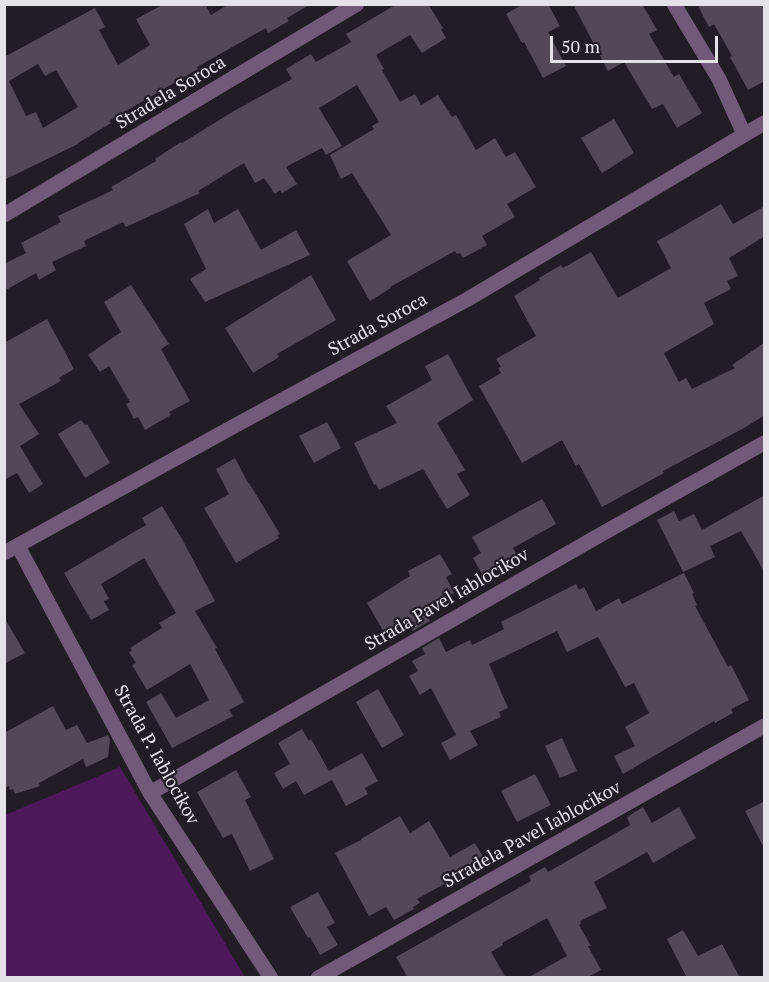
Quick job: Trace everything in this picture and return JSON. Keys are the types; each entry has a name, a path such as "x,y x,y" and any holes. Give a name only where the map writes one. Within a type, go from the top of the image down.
{"street":[{"name":"Stradela Sorocа","path":"4,215 357,4"},
{"path":"674,4 719,79 744,134"},
{"name":"Strada Soroca","path":"11,550 468,298 765,123"},
{"name":"Strada Pavel Iablocikov","path":"150,793 765,443"},
{"name":"Strada P. Iablocikov","path":"11,550 150,793 271,978"},
{"name":"Stradela Pavel Iablocikov","path":"318,978 765,726"}],"shaded area":[{"path":"120,767 245,977 5,977 5,815"}],"building":[{"path":"164,4 205,4 211,15 229,4 311,4 287,18 289,21 268,33 266,28 197,67 198,69 109,121 111,123 78,144 4,180 4,57 95,8 105,27 99,30 118,65 150,45 136,19","holes":["38,64 45,76 56,70 78,107 43,128 36,112 26,116 9,81"]},
{"path":"397,4 428,4 443,28 441,29 446,38 422,53 410,35 376,55 400,102 415,94 421,105 438,95 452,117 456,115 476,150 495,138 506,157 515,152 536,187 507,204 515,217 482,236 487,245 463,258 455,251 390,287 370,301 347,261 391,235 352,173 341,179 330,155 374,129 372,126 379,122 357,85 319,108 342,146 326,155 322,148 286,167 297,184 282,193 280,190 275,194 264,178 255,183 244,163 198,191 200,193 126,227 123,222 84,241 86,246 52,262 56,270 39,280 36,273 4,291 4,264 26,253 21,243 61,222 58,216 113,190 111,187 156,161 155,159 181,142 292,79 286,69 311,54 316,62 351,42 346,34"},
{"path":"523,4 548,4 560,26 548,32 566,66 543,78 506,14"},
{"path":"573,4 642,4 657,30 649,34 674,77 679,74 702,113 677,128 663,104 652,109 624,62 608,71"},
{"path":"697,4 765,4 765,81 748,90 714,24 709,27"},
{"path":"614,119 634,153 602,173 581,138"},
{"path":"721,204 733,224 765,206 765,236 729,258 738,276 727,281 731,289 704,303 714,324 664,353 679,382 686,378 692,389 735,368 732,365 765,342 765,415 602,507 579,464 576,466 562,440 522,463 479,386 501,373 498,368 501,367 496,359 536,336 514,296 561,265 563,268 591,252 618,298 671,268 657,241"},
{"path":"208,209 214,223 238,209 261,250 296,230 310,255 205,302 190,279 206,269 184,224"},
{"path":"311,275 336,320 277,354 279,357 253,373 225,328"},
{"path":"131,285 169,344 161,349 190,401 169,412 171,415 145,430 138,417 134,419 126,404 130,402 109,366 100,372 88,355 121,332 104,302"},
{"path":"47,319 74,369 59,378 61,381 19,404 39,434 20,446 43,484 29,493 17,473 4,480 4,343"},
{"path":"448,354 473,400 437,423 465,470 457,474 470,495 447,509 423,469 379,490 376,484 374,485 354,443 397,423 386,406 432,380 425,366"},
{"path":"81,420 85,425 87,424 110,463 85,478 58,434"},
{"path":"327,422 341,448 314,463 299,436"},
{"path":"235,458 280,534 277,535 279,538 236,563 204,508 229,494 216,469"},
{"path":"765,495 765,573 741,531 710,546 715,557 683,572 657,520 674,511 679,521 694,514 702,530"},
{"path":"542,499 556,524 513,548 518,557 483,576 473,558 481,553 472,537"},
{"path":"162,506 215,601 195,611 217,648 215,649 244,702 229,710 233,716 172,748 146,702 161,693 176,718 209,700 190,664 147,690 132,665 136,663 129,652 132,651 130,648 162,628 159,623 176,613 144,558 101,584 109,599 104,601 109,610 91,620 64,573 146,525 142,518"},
{"path":"440,554 452,574 446,577 454,593 424,609 430,621 413,631 407,620 385,634 367,603 410,576 408,571"},
{"path":"684,573 694,593 692,594 697,605 695,606 728,667 731,665 749,700 731,709 733,713 715,723 714,721 623,774 614,756 635,746 625,727 649,713 634,683 625,687 598,637 567,652 557,631 489,664 508,708 499,712 501,717 470,731 478,745 450,760 441,743 456,735 431,688 420,695 409,676 418,671 412,661 425,654 422,648 439,638 446,652 470,640 472,645 504,629 501,622 576,584 579,590 584,587 596,611 619,598 622,604"},
{"path":"4,617 25,653 4,664"},
{"path":"378,689 404,735 382,748 356,702"},
{"path":"53,706 66,730 77,725 87,743 108,735 110,740 108,757 86,767 83,759 39,783 40,786 15,794 9,786 4,788 4,733"},
{"path":"302,729 309,741 311,739 329,771 362,753 378,781 365,788 368,794 346,806 332,780 304,795 296,781 283,789 274,773 290,764 278,743"},
{"path":"562,738 577,771 560,778 545,746"},
{"path":"236,770 251,797 245,800 274,859 250,871 232,834 223,838 197,792"},
{"path":"535,774 551,805 517,822 501,791"},
{"path":"765,801 765,850 745,811"},
{"path":"643,807 652,823 679,807 696,838 653,863 647,852 594,882 607,908 580,921 579,925 601,970 586,978 527,978 567,956 547,918 502,943 503,945 491,952 506,978 408,978 396,957 531,881 529,876 545,867 548,872 630,825 627,817"},
{"path":"400,816 410,833 429,821 450,857 475,843 487,864 449,887 446,883 417,899 420,903 413,907 414,909 394,920 386,907 369,916 335,853"},
{"path":"318,892 335,923 327,927 338,945 320,955 290,907"},
{"path":"683,930 698,956 722,944 740,978 687,978 667,939"}]}
